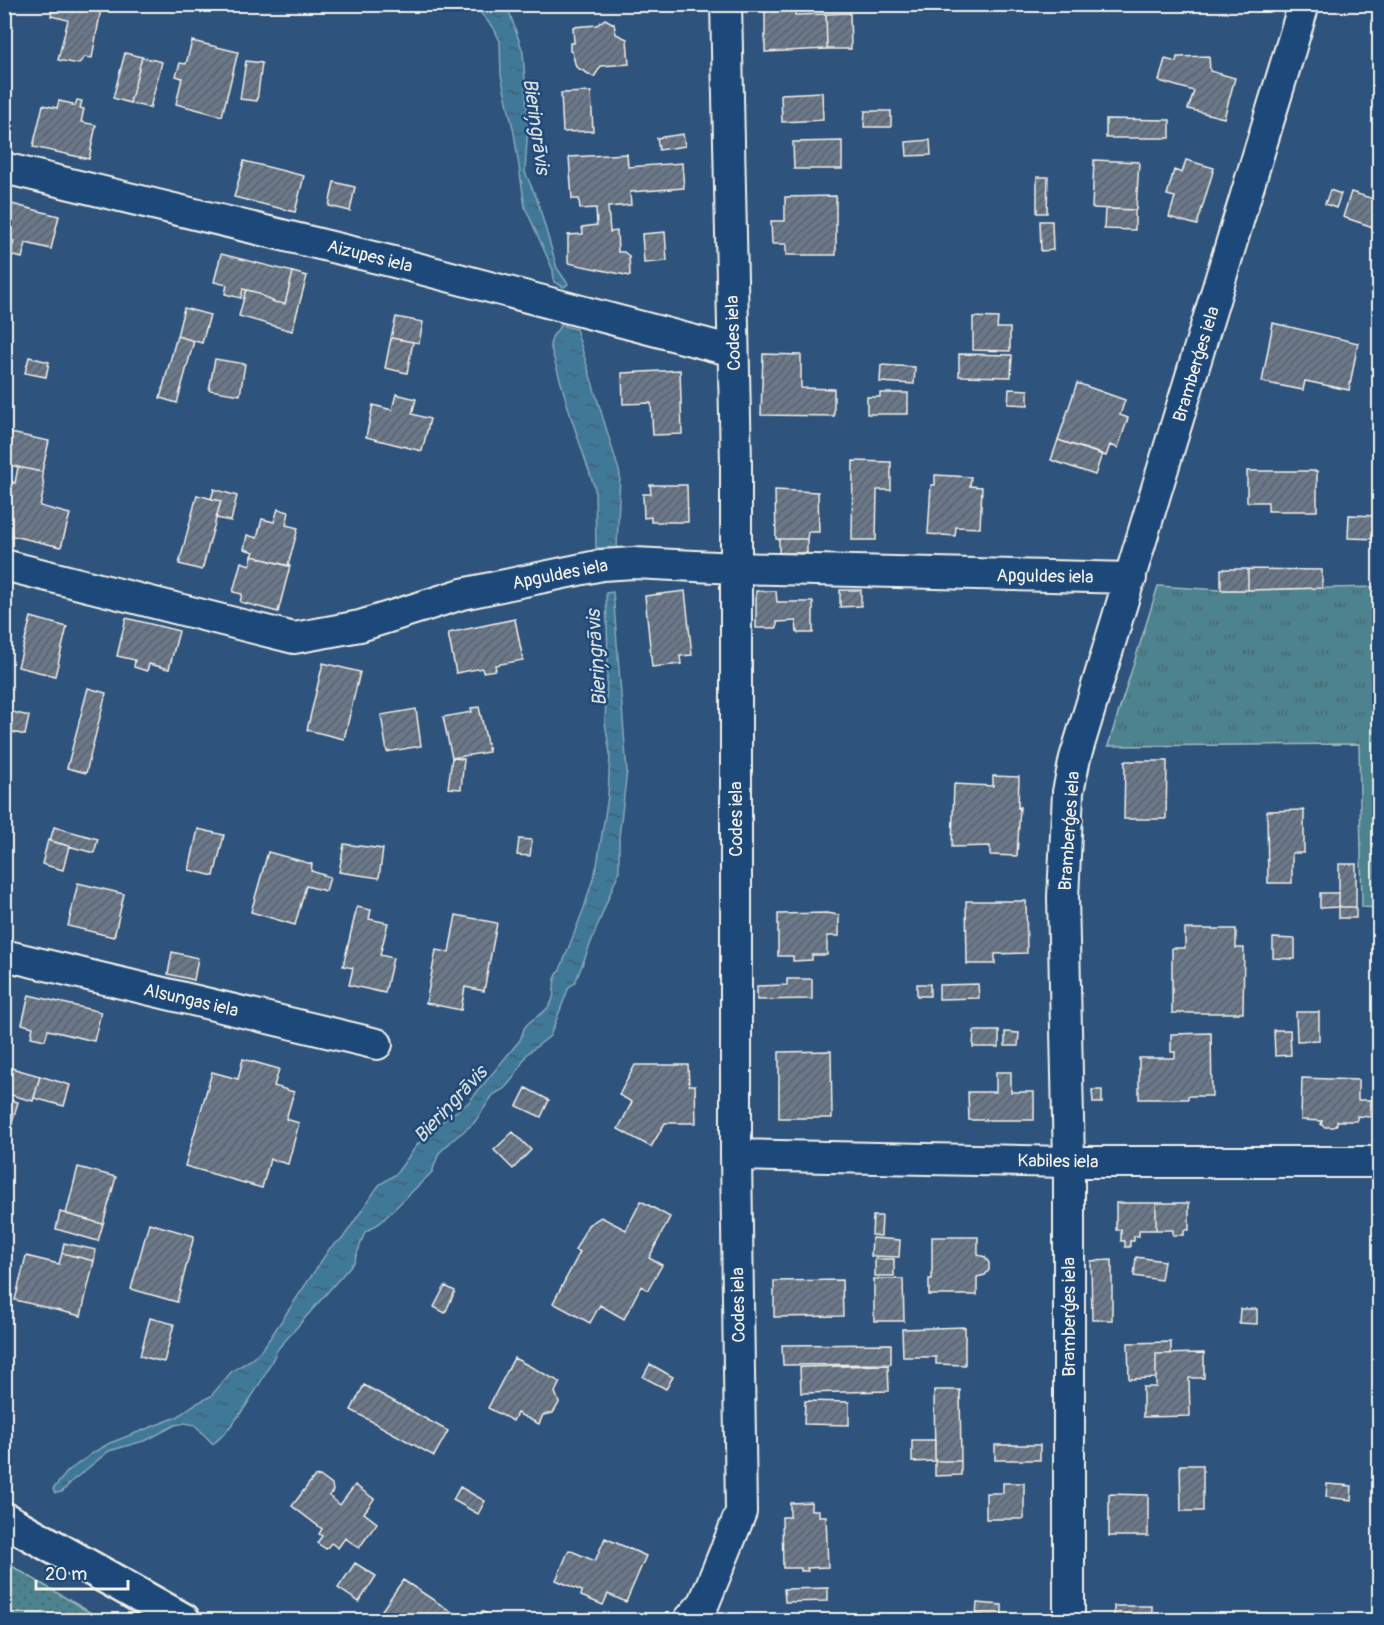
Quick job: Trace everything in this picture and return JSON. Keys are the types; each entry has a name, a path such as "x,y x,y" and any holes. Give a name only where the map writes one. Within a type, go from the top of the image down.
{"main road":[{"path":"4,1519 162,1615"}],"street":[{"name":"Codes iela","path":"689,1620 704,1603 741,1512 736,1155 736,568 726,4"},
{"name":"Bramberģes iela","path":"1069,1620 1069,1162 1063,897 1068,792 1075,758 1304,4"},
{"name":"Aizupes iela","path":"4,168 393,262 733,351"},
{"name":"Apguldes iela","path":"4,565 294,638 360,626 462,594 602,565 634,563 736,568 1131,578"},
{"name":"Alsungas iela","path":"4,955 377,1044"},
{"name":"Kabiles iela","path":"736,1155 1069,1162 1380,1162"}],"green space":[{"path":"1158,586 1221,590 1379,587 1379,908 1362,907 1359,744 1108,746"},
{"path":"5,1562 103,1620 5,1620"}],"water":[{"path":"479,5 507,5 523,52 528,124 525,172 537,199 557,268 568,284 564,287 554,282 553,270 525,207 514,133 501,75 500,41 494,29 479,11"},
{"path":"561,325 576,329 620,474 617,548 596,548 595,489 550,345 552,337"},
{"path":"613,592 627,771 619,837 619,871 575,983 569,987 550,1036 527,1054 514,1077 505,1088 493,1095 474,1123 439,1153 432,1172 380,1223 365,1232 354,1262 277,1350 249,1401 222,1436 213,1444 195,1425 185,1423 175,1425 147,1440 109,1451 62,1492 55,1493 53,1489 68,1471 96,1451 110,1443 177,1417 211,1396 232,1371 252,1359 264,1347 330,1248 343,1238 379,1185 396,1174 417,1145 437,1125 468,1103 520,1040 525,1027 550,1005 555,978 584,908 597,865 608,796 610,754 605,722 608,655 606,593"}],"building":[{"path":"53,4 102,4 92,58 85,57 78,64 58,60 68,20 51,16"},
{"path":"765,4 795,4 795,15 826,14 827,49 765,52"},
{"path":"850,13 851,49 827,49 826,14"},
{"path":"605,19 614,24 616,34 627,39 629,64 601,66 594,77 576,67 570,51 570,43 574,43 573,27 597,25"},
{"path":"192,41 238,52 222,116 176,104 182,78 176,76 180,63 186,64"},
{"path":"125,53 142,57 130,103 113,98"},
{"path":"1209,56 1210,71 1235,78 1224,118 1188,109 1194,91 1159,81 1165,59 1176,62 1177,57"},
{"path":"142,57 162,62 150,108 130,103"},
{"path":"246,61 262,63 257,101 240,99"},
{"path":"591,92 593,131 563,132 561,93"},
{"path":"822,92 823,120 782,122 781,94"},
{"path":"77,100 82,101 80,108 84,109 81,122 96,125 89,159 33,147 43,105 57,108 59,101 75,106"},
{"path":"865,111 891,111 891,127 864,127"},
{"path":"1106,119 1170,120 1170,138 1106,138"},
{"path":"683,134 685,146 659,150 657,138"},
{"path":"930,140 931,155 907,156 906,142"},
{"path":"842,141 842,169 794,169 793,142"},
{"path":"627,154 628,167 682,163 684,188 630,192 631,205 608,207 610,232 617,231 618,252 624,252 629,256 630,276 568,263 568,235 583,234 582,227 597,225 596,208 580,209 579,199 572,199 569,157"},
{"path":"1094,160 1139,162 1136,210 1092,208"},
{"path":"1186,160 1214,168 1197,225 1169,217 1175,197 1167,195 1174,170 1182,173"},
{"path":"244,161 304,176 295,212 234,197"},
{"path":"1037,177 1048,177 1047,213 1037,213"},
{"path":"334,182 355,187 350,211 329,206"},
{"path":"1330,190 1341,194 1336,208 1325,204"},
{"path":"1351,192 1380,201 1380,218 1376,228 1343,217"},
{"path":"836,196 836,255 786,255 786,244 772,244 771,221 785,221 785,197"},
{"path":"4,202 59,216 51,249 26,243 22,258 10,255 14,241 4,239"},
{"path":"1105,209 1135,210 1135,230 1104,229"},
{"path":"1040,221 1052,221 1053,250 1041,251"},
{"path":"665,232 667,261 644,263 642,234"},
{"path":"221,254 293,272 285,304 274,302 255,292 243,289 241,298 225,294 227,285 214,282"},
{"path":"293,272 307,276 292,331 239,316 246,290 274,302 285,304"},
{"path":"184,308 210,315 202,343 177,336"},
{"path":"396,317 423,322 419,343 391,338"},
{"path":"973,317 998,318 997,328 1010,328 1010,351 973,350"},
{"path":"1273,323 1358,343 1349,390 1305,381 1303,390 1262,382"},
{"path":"177,336 194,341 177,403 160,398"},
{"path":"391,338 413,342 407,373 385,368"},
{"path":"763,354 801,355 801,388 834,389 834,416 761,415"},
{"path":"959,354 1012,355 1011,377 959,376"},
{"path":"29,357 49,362 46,377 25,373"},
{"path":"215,359 245,364 240,395 209,390"},
{"path":"881,365 915,367 914,384 880,382"},
{"path":"680,370 682,434 653,435 651,403 623,404 622,373"},
{"path":"1077,383 1125,400 1120,415 1128,418 1118,448 1110,445 1106,456 1058,440"},
{"path":"1009,389 1028,390 1028,405 1008,404"},
{"path":"880,393 908,393 908,414 867,414 867,397 880,397"},
{"path":"396,394 416,399 412,414 430,419 422,451 366,437 373,405 392,410"},
{"path":"6,432 49,441 42,472 4,464"},
{"path":"1058,440 1102,454 1095,475 1051,460"},
{"path":"853,461 891,462 891,490 877,490 876,540 852,540"},
{"path":"18,467 42,472 44,489 40,506 70,514 61,547 4,534 4,511 12,482 15,483"},
{"path":"1247,471 1317,471 1317,511 1268,511 1268,502 1247,502"},
{"path":"935,475 971,477 970,486 982,487 980,528 956,527 955,536 928,534 931,485 935,485"},
{"path":"650,485 687,485 688,522 651,522 651,517 644,518 643,494 651,494"},
{"path":"214,489 237,496 231,521 216,518 221,501 211,499"},
{"path":"775,490 818,492 819,532 808,532 807,539 776,539"},
{"path":"197,495 221,501 202,570 179,564"},
{"path":"278,509 289,512 286,525 298,528 288,566 252,556 254,552 244,549 247,535 257,538 262,519 274,522"},
{"path":"1349,515 1380,516 1380,539 1348,538"},
{"path":"779,539 807,539 807,553 779,553"},
{"path":"252,556 290,566 278,612 240,602 242,594 233,592 241,562 250,565"},
{"path":"1221,569 1248,569 1248,590 1221,590"},
{"path":"1248,569 1322,570 1322,588 1248,590"},
{"path":"840,590 861,590 861,606 840,607"},
{"path":"685,591 692,655 680,656 681,664 652,667 645,596"},
{"path":"756,591 776,591 777,602 813,602 813,633 797,633 796,621 777,622 777,628 756,628"},
{"path":"31,617 67,627 55,676 18,667"},
{"path":"126,618 179,631 169,669 149,664 147,671 134,667 135,660 117,656"},
{"path":"515,619 523,660 495,665 496,670 483,672 482,668 456,673 448,633"},
{"path":"323,663 360,672 344,739 307,730"},
{"path":"88,688 106,693 86,773 67,768"},
{"path":"479,707 489,752 452,758 443,717 472,712 471,708"},
{"path":"416,709 421,746 387,752 381,715"},
{"path":"4,710 29,716 25,735 4,730"},
{"path":"452,758 464,759 461,789 448,788"},
{"path":"1125,761 1167,761 1166,819 1124,819"},
{"path":"993,776 1019,777 1017,856 990,855 990,846 952,847 954,784 993,786"},
{"path":"1304,810 1304,853 1292,853 1292,883 1268,883 1267,811"},
{"path":"54,827 98,839 94,853 50,841"},
{"path":"198,829 224,835 214,876 189,870"},
{"path":"519,839 532,840 530,856 517,855"},
{"path":"48,840 69,846 63,870 42,864"},
{"path":"344,844 383,849 379,878 339,872"},
{"path":"268,852 312,864 311,871 330,877 326,891 306,886 295,925 251,912"},
{"path":"1339,864 1356,864 1356,907 1339,907"},
{"path":"78,883 124,894 114,937 68,926"},
{"path":"1320,893 1339,893 1339,907 1320,908"},
{"path":"966,901 1026,901 1027,953 995,954 995,964 967,964"},
{"path":"357,907 371,910 369,919 388,923 380,955 393,958 385,993 349,985 353,968 343,966"},
{"path":"1339,907 1356,907 1356,918 1339,918"},
{"path":"778,914 839,915 839,936 827,936 827,955 812,955 812,960 793,961 793,956 778,956"},
{"path":"456,915 497,923 484,991 465,987 461,1010 426,1003 436,950 449,952"},
{"path":"1185,929 1236,929 1236,948 1244,948 1243,1013 1172,1013 1172,948 1185,948"},
{"path":"1273,938 1295,939 1295,959 1273,958"},
{"path":"172,952 198,958 194,980 168,974"},
{"path":"787,979 812,979 812,999 757,1000 757,986 787,985"},
{"path":"917,984 930,984 930,996 917,996"},
{"path":"978,984 979,998 939,999 939,985"},
{"path":"29,995 101,1012 94,1041 48,1030 45,1040 31,1037 33,1027 22,1024"},
{"path":"1296,1012 1319,1012 1319,1040 1297,1041"},
{"path":"1274,1030 1290,1030 1291,1055 1275,1056"},
{"path":"974,1031 999,1031 999,1047 973,1047"},
{"path":"1005,1032 1019,1033 1018,1046 1005,1046"},
{"path":"1211,1033 1212,1096 1188,1096 1188,1099 1139,1099 1139,1058 1175,1058 1175,1052 1171,1052 1171,1034"},
{"path":"831,1051 832,1118 779,1118 779,1052"},
{"path":"243,1059 279,1069 274,1086 294,1092 286,1119 299,1123 288,1164 270,1159 262,1188 185,1166 212,1072 238,1079"},
{"path":"635,1065 688,1065 689,1085 695,1085 696,1123 665,1123 651,1147 618,1129 632,1102 619,1095"},
{"path":"4,1066 40,1076 33,1101 4,1093"},
{"path":"996,1072 1011,1072 1011,1092 1034,1092 1034,1120 969,1120 968,1092 996,1092"},
{"path":"40,1076 70,1085 64,1106 34,1098"},
{"path":"1302,1078 1358,1080 1358,1100 1371,1100 1370,1117 1357,1116 1357,1121 1337,1121 1334,1127 1324,1127 1321,1124 1322,1121 1301,1120"},
{"path":"526,1088 549,1100 541,1117 517,1106"},
{"path":"1092,1090 1102,1090 1102,1103 1093,1103"},
{"path":"4,1099 18,1102 11,1126 4,1124"},
{"path":"513,1132 531,1150 513,1169 494,1150"},
{"path":"78,1167 116,1177 103,1224 66,1214"},
{"path":"641,1201 670,1217 649,1258 662,1265 648,1290 641,1286 624,1319 600,1305 590,1323 553,1303 580,1252 575,1250 588,1225 601,1217 626,1230"},
{"path":"1116,1203 1156,1203 1156,1230 1139,1230 1139,1236 1134,1236 1134,1241 1130,1241 1130,1247 1125,1247 1125,1241 1121,1241 1121,1230 1116,1230"},
{"path":"1156,1203 1189,1203 1189,1230 1184,1230 1184,1235 1173,1235 1173,1230 1156,1230"},
{"path":"60,1212 103,1224 98,1241 56,1229"},
{"path":"873,1216 882,1216 881,1236 872,1235"},
{"path":"149,1223 194,1236 177,1302 131,1289"},
{"path":"932,1237 978,1237 978,1255 985,1257 989,1263 989,1270 985,1275 977,1277 977,1295 929,1295 929,1279 932,1279"},
{"path":"872,1238 900,1240 899,1257 871,1256"},
{"path":"64,1243 96,1250 94,1261 62,1253"},
{"path":"62,1253 94,1261 81,1316 15,1300 26,1256 59,1264"},
{"path":"1136,1257 1164,1261 1161,1280 1134,1276"},
{"path":"875,1259 894,1259 894,1276 875,1276"},
{"path":"1112,1260 1112,1320 1092,1320 1091,1261"},
{"path":"874,1279 903,1279 904,1321 874,1321"},
{"path":"842,1280 843,1316 774,1317 774,1281"},
{"path":"445,1286 455,1291 445,1313 434,1307"},
{"path":"1240,1309 1257,1309 1257,1324 1239,1323"},
{"path":"150,1318 174,1324 164,1362 140,1356"},
{"path":"965,1327 965,1365 936,1364 936,1357 903,1357 902,1329"},
{"path":"1171,1342 1171,1354 1156,1354 1156,1378 1129,1379 1128,1343"},
{"path":"891,1344 891,1364 783,1365 782,1345"},
{"path":"1204,1353 1204,1378 1189,1378 1190,1416 1143,1417 1143,1387 1156,1387 1156,1354"},
{"path":"514,1358 560,1382 555,1392 559,1403 553,1413 543,1415 539,1424 517,1413 513,1421 488,1408"},
{"path":"650,1364 673,1377 666,1389 643,1377"},
{"path":"888,1365 889,1391 801,1393 800,1367"},
{"path":"364,1385 448,1431 434,1456 351,1410"},
{"path":"934,1390 960,1390 961,1461 935,1461"},
{"path":"805,1401 849,1402 849,1425 804,1424"},
{"path":"912,1440 935,1440 935,1461 912,1462"},
{"path":"995,1445 1040,1445 1040,1460 995,1460"},
{"path":"935,1461 961,1461 961,1475 935,1476"},
{"path":"1180,1465 1203,1465 1203,1511 1181,1511"},
{"path":"320,1476 332,1485 333,1491 329,1496 340,1505 355,1485 374,1499 364,1513 377,1523 359,1548 345,1538 338,1548 331,1543 326,1549 317,1543 322,1536 319,1534 322,1529 292,1506 314,1477"},
{"path":"1003,1483 1024,1483 1024,1519 986,1519 986,1493 1003,1493"},
{"path":"1327,1484 1352,1486 1351,1500 1326,1497"},
{"path":"460,1487 485,1501 478,1514 453,1500"},
{"path":"1109,1494 1148,1495 1148,1536 1109,1536"},
{"path":"811,1502 811,1510 819,1510 819,1516 826,1516 828,1567 807,1568 808,1571 801,1571 801,1568 783,1568 782,1517 790,1517 790,1503"},
{"path":"605,1538 646,1556 626,1602 608,1594 603,1605 581,1596 582,1591 556,1580 569,1550 595,1561"},
{"path":"355,1563 376,1576 359,1602 338,1588"},
{"path":"403,1580 464,1620 391,1620 380,1613"},
{"path":"828,1588 828,1601 785,1602 784,1589"},
{"path":"977,1603 1002,1605 1002,1617 976,1615"},
{"path":"1114,1606 1152,1606 1152,1620 1114,1620"},
{"path":"482,1611 496,1620 476,1620"}],"water label":[{"name":"Bieriņgrāvis","path":"537,126"},
{"name":"Bieriņgrāvis","path":"596,658"},
{"name":"Bieriņgrāvis","path":"450,1104"}]}
